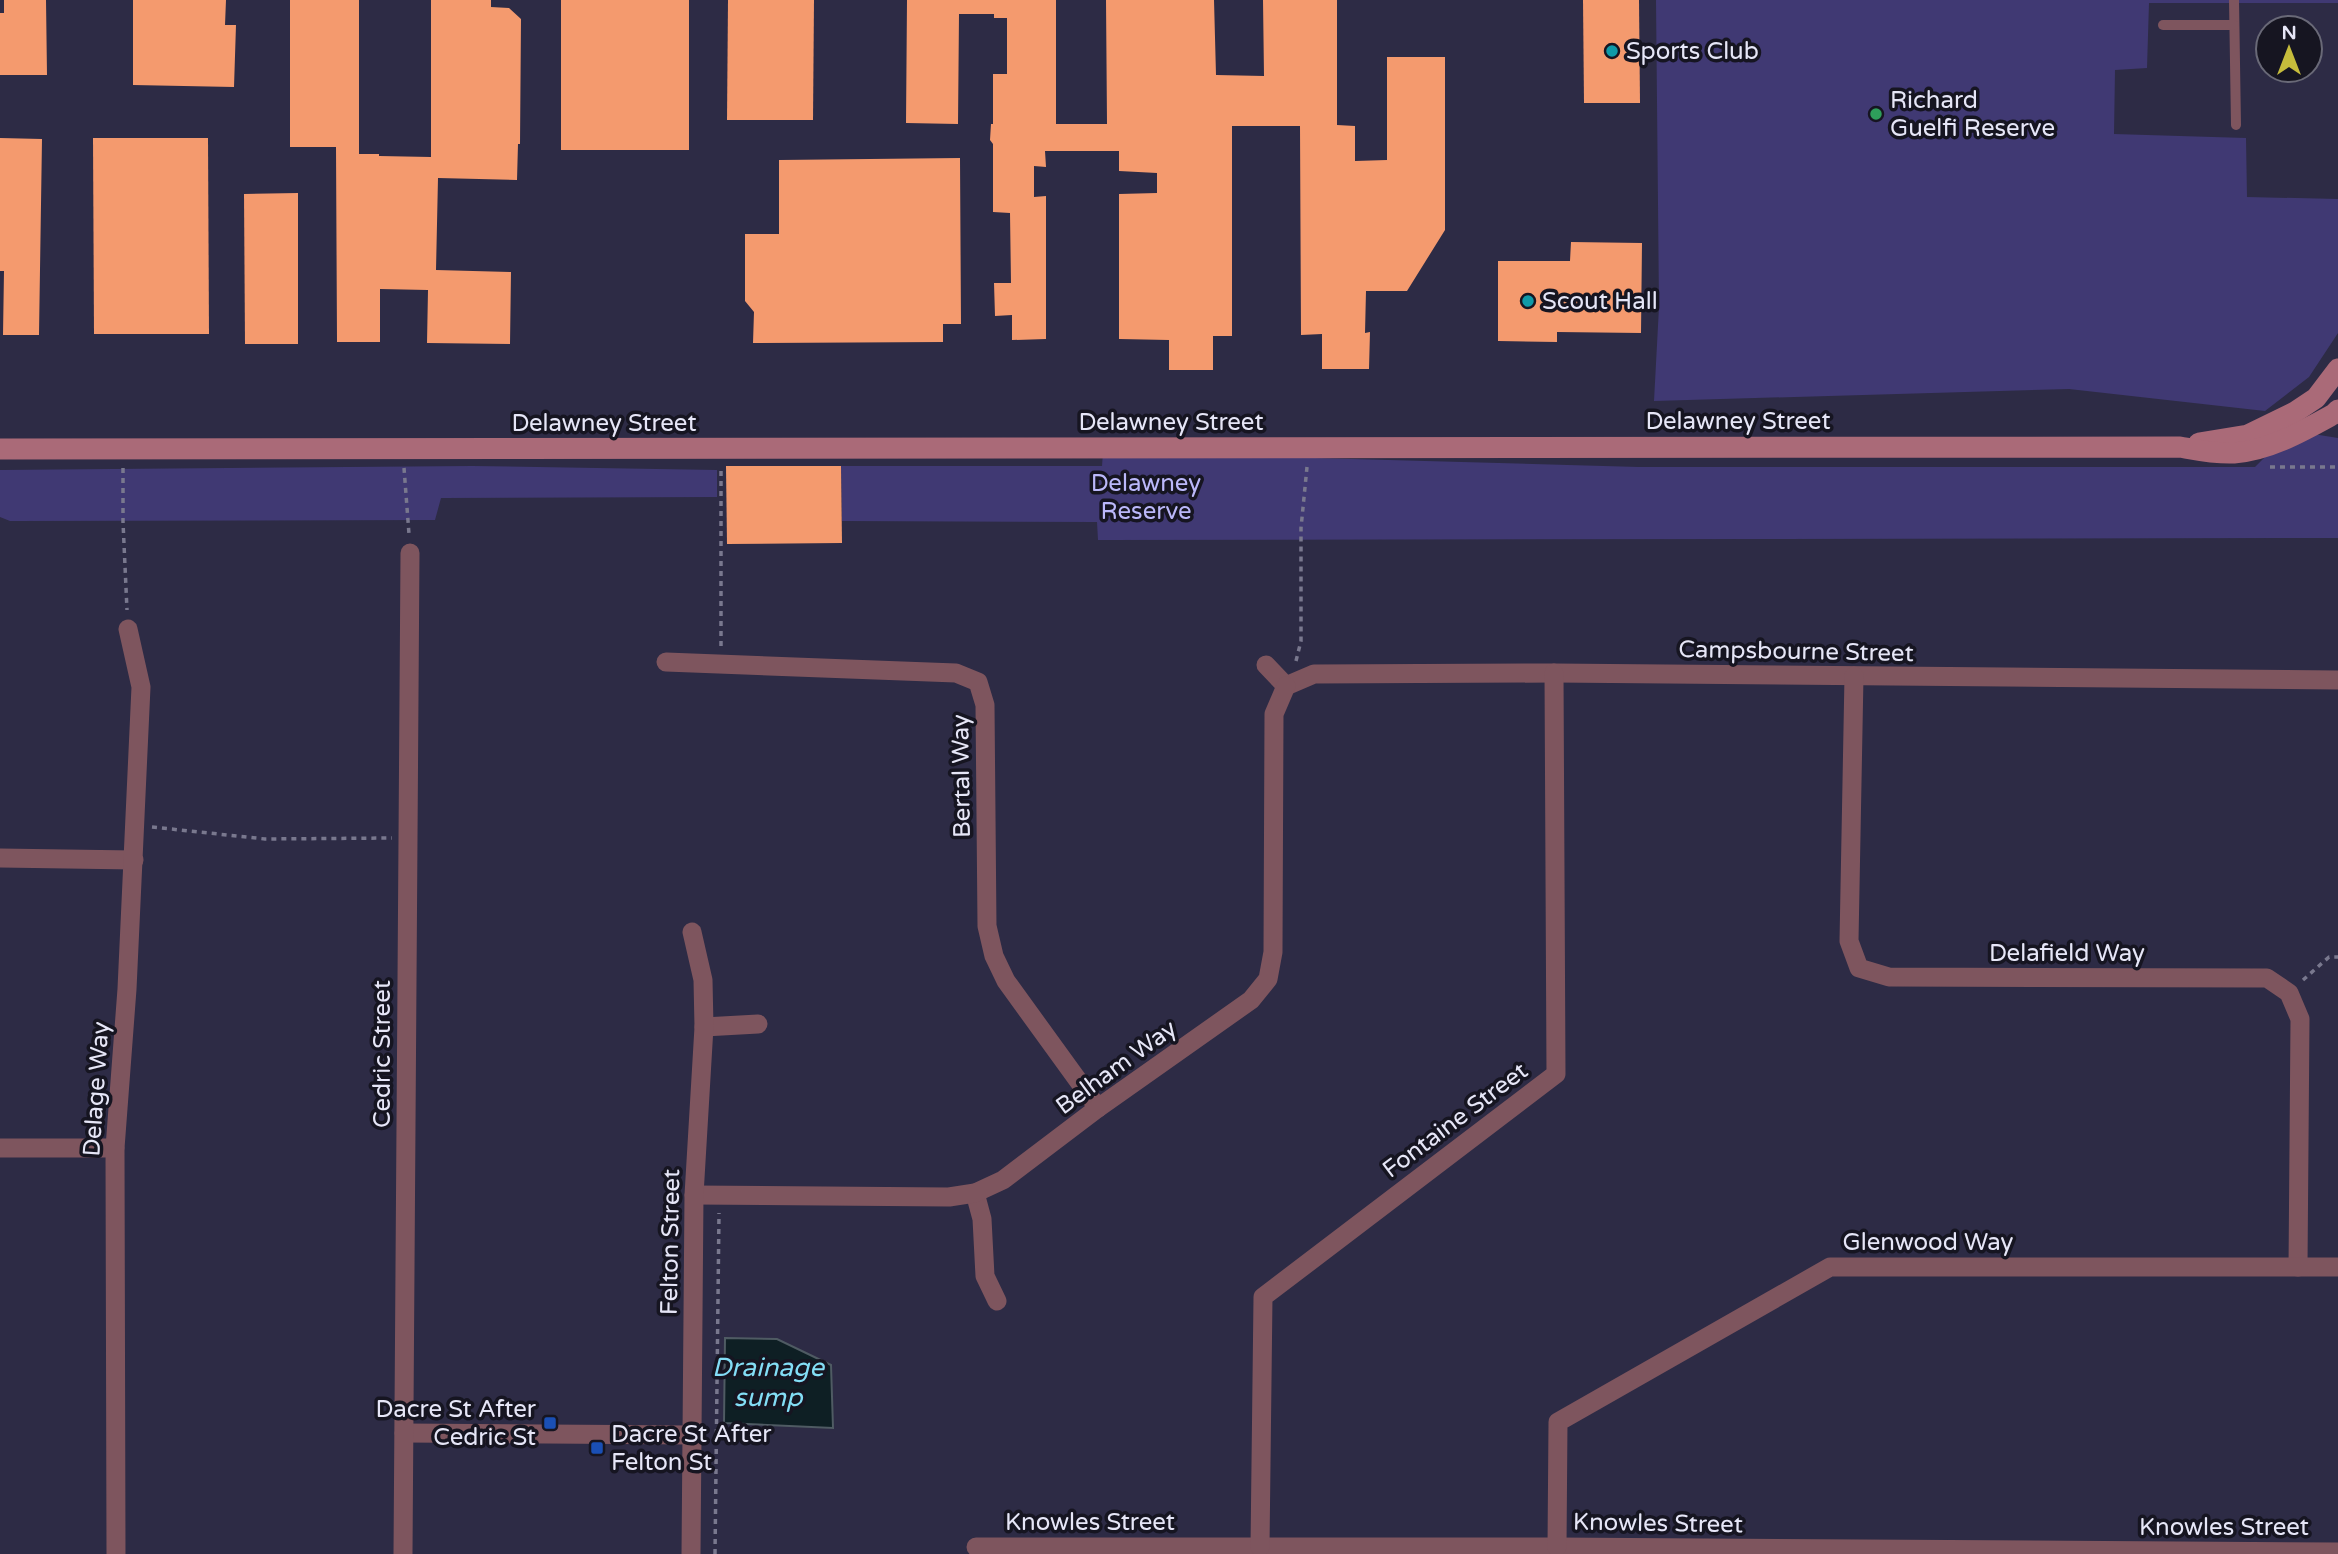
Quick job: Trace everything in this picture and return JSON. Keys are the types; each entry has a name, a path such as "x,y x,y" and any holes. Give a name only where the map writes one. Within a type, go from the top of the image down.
{"street":[{"name":"Delawney Street","path":"0,449 2180,447 2234,453 2291,438 2337,414 2330,386"},
{"path":"2180,447 2248,435 2295,412 2330,386"},
{"name":"Cedric Street","path":"402,1554 410,553"},
{"name":"Delage Way","path":"116,1554 115,1148 127,989 141,687 128,629"},
{"name":"Bertal Way","path":"666,662 956,673 978,682 985,705 987,926 994,956 1006,981 1098,1108"},
{"path":"1266,665 1292,684"},
{"name":"Campsbourne Street","path":"1292,684 1314,674 1553,673 2338,680"},
{"name":"Fontaine Street","path":"1261,1547 1263,1297 1556,1074 1553,673"},
{"name":"Delafield Way","path":"1854,676 1849,941 1859,968 1889,977 2267,978 2289,993"},
{"name":"Belham Way","path":"694,1195 949,1197 975,1193 1003,1180 1098,1108 1251,1000 1268,979 1273,952 1274,715 1292,684"},
{"path":"0,858 134,860"},
{"name":"Felton Street","path":"691,1554 694,1195 704,1027 703,980 692,932"},
{"path":"2289,993 2300,1019 2298,1266"},
{"path":"704,1027 758,1024"},
{"path":"0,1148 115,1148"},
{"path":"975,1193 982,1220 985,1276 997,1301"},
{"name":"Glenwood Way","path":"1557,1547 1558,1422 1830,1266 2338,1267"},
{"path":"404,1433 692,1436"},
{"name":"Knowles Street","path":"976,1547 1557,1547 1708,1551 2338,1552"}],"lane":[{"path":"2234,0 2236,125"},
{"path":"2163,24 2234,26"}],"path":[{"path":"404,463 410,553"},
{"path":"122,466 128,629"},
{"path":"721,466 721,666"},
{"path":"1292,684 1301,641 1301,528 1307,466"},
{"path":"135,827 265,839 408,838"},
{"path":"2289,993 2329,957 2338,957"},
{"path":"715,1554 719,1213"}],"green space":[{"path":"1656,0 2338,0 2338,3 2149,3 2147,68 2115,70 2114,134 2246,138 2247,197 2338,199 2338,333 2309,377 2265,411 2069,389 1654,401 1659,307"},
{"name":"Delawney Reserve","path":"2313,434 2338,438 2338,538 1098,540 1097,522 842,521 841,466 1102,466 1103,452 1639,467 2255,467 2278,444"},
{"path":"472,466 717,470 717,497 441,498 435,520 10,521 0,517 0,470"}],"water":[{"name":"Drainage sump","path":"725,1338 777,1339 831,1365 833,1428 724,1423"}],"building":[{"path":"4,0 46,0 47,75 0,75 0,13 4,13"},
{"path":"133,0 226,0 225,25 236,25 234,87 133,85"},
{"path":"290,0 359,0 359,154 379,156 431,157 431,0 491,0 491,7 509,8 521,19 520,144 517,180 438,178 436,270 511,272 510,344 427,343 428,290 380,289 380,342 337,342 336,147 290,147"},
{"path":"561,0 689,0 689,150 561,150"},
{"path":"728,0 814,0 813,120 727,120"},
{"path":"907,0 1056,0 1056,124 1107,124 1106,0 1214,0 1216,75 1264,76 1263,0 1337,0 1337,125 1355,126 1355,161 1387,160 1387,57 1445,57 1445,230 1407,291 1366,291 1365,333 1370,332 1369,369 1322,369 1322,334 1301,335 1300,126 1232,126 1232,336 1213,336 1213,370 1169,370 1169,340 1119,339 1119,194 1157,193 1157,173 1119,171 1119,151 1045,151 1046,167 1034,166 1034,197 1046,196 1046,339 1012,340 1012,315 995,316 994,283 1011,283 1010,213 993,212 993,144 990,140 993,124 993,74 1007,74 1007,18 994,18 994,14 959,14 958,124 906,123"},
{"name":"Sports Club","path":"1583,0 1639,0 1640,103 1584,103"},
{"path":"0,138 42,139 39,335 3,335"},
{"path":"93,138 208,138 209,334 94,334"},
{"path":"960,158 961,324 943,324 943,342 753,343 754,312 745,301 745,234 779,234 779,160"},
{"path":"298,193 298,344 245,344 244,194"},
{"path":"1571,242 1642,243 1641,333 1557,332 1557,342 1498,341 1498,261 1570,261"},
{"path":"726,466 841,466 842,543 727,544"}],"place":[{"name":"Sports Club","path":"1612,51"},
{"name":"Richard Guelfi Reserve","path":"1876,114"},
{"name":"Scout Hall","path":"1528,301"},
{"name":"Dacre St After Cedric St","path":"550,1423"},
{"name":"Dacre St After Felton St","path":"597,1448"}]}
